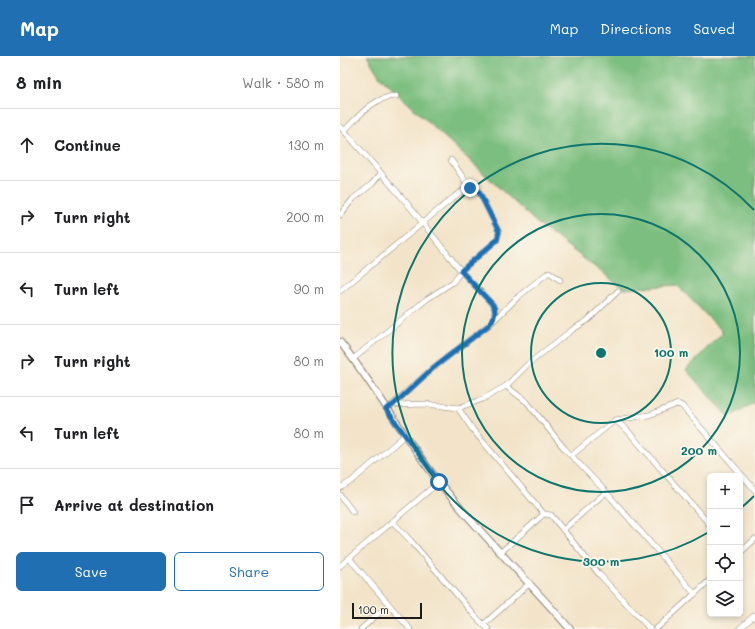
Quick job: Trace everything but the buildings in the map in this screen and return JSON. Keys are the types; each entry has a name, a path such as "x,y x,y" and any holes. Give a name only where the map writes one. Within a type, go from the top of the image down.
{"street":[{"path":"396,96 387,96 378,100 342,129 381,173 461,271 493,305 495,310 494,318"},
{"path":"354,359 427,298 453,282 461,271 497,240 499,232 479,192 470,188 451,160"},
{"path":"340,215 353,199 372,184 381,173"},
{"path":"340,291 422,222 454,197 470,188"},
{"path":"386,409 393,405 415,384 489,325 494,318 549,272 560,280"},
{"path":"393,405 426,404 458,408 483,400 506,386 534,359 572,330 588,320 618,291"},
{"path":"341,344 354,359 404,436 439,482 570,629"},
{"path":"506,386 527,402 546,427 606,492 695,594"},
{"path":"572,455 615,420 649,415 672,405 682,406 755,490"},
{"path":"458,408 473,430 544,514 551,515 599,574 650,629"},
{"path":"615,420 628,430 707,522"},
{"path":"340,488 352,480 404,436"},
{"path":"340,566 439,482"},
{"path":"563,530 606,492"},
{"path":"340,496 353,512"},
{"path":"501,552 544,514"},
{"path":"392,521 488,629"},
{"path":"743,550 755,539"},
{"path":"349,558 410,629"},
{"path":"656,629 709,581"},
{"path":"484,624 530,583"},
{"path":"361,629 379,613 390,606"},
{"path":"739,629 755,615"}],"green space":[{"path":"367,56 755,56 755,402 729,417 686,370 723,332 677,285 624,289 537,223 380,77"}],"route":[{"path":"439,482 404,436 386,409 393,405 433,368 489,325 494,318 495,308 493,305 461,271 478,258 499,237 498,228 487,211 479,192 473,188 470,188"}]}
